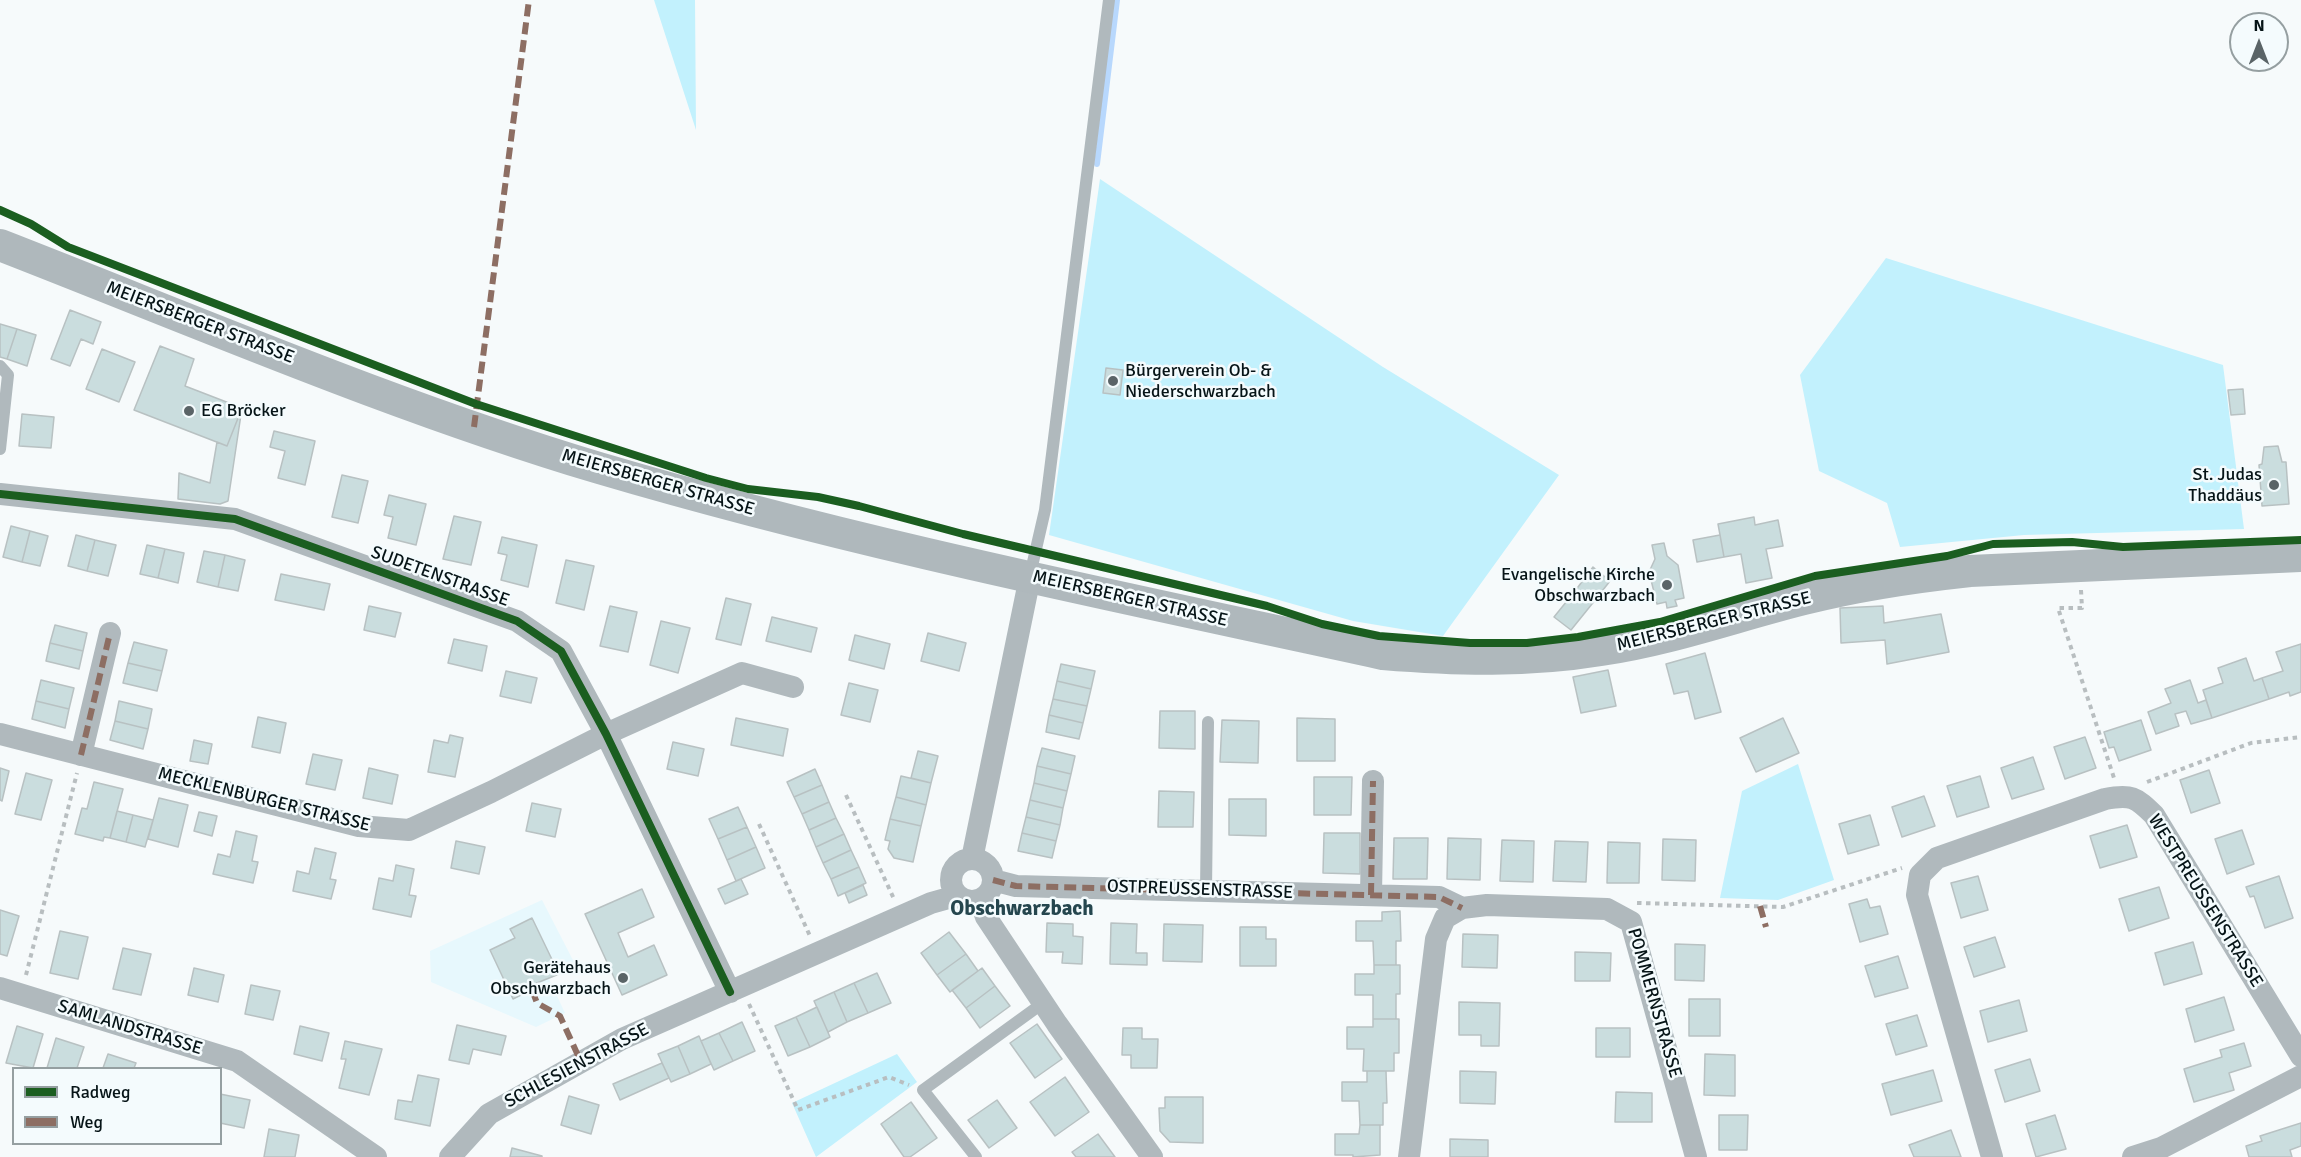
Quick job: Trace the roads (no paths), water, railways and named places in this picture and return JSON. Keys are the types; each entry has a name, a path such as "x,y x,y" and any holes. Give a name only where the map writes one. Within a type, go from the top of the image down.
{"main road":[{"name":"MEIERSBERGER STRASSE","path":"0,245 348,381 595,467 726,504 1030,577 1383,654 1450,660 1512,660 1558,656 1635,644 1805,599 1909,578 1970,571 2301,556"}],"street":[{"name":"SUDETENSTRASSE","path":"0,494 235,519 517,621 561,651 606,734 736,990"},
{"path":"972,859 1030,577"},
{"path":"81,754 110,633"},
{"name":"MECKLENBURGER STRASSE","path":"0,734 359,826 409,830 606,734 742,673 793,687"},
{"path":"1371,895 1373,781"},
{"name":"WESTPREUSSENSTRASSE","path":"1992,1157 1917,895 1920,874 1937,858 2105,799 2125,795 2140,801 2154,815 2301,1056"},
{"path":"972,859 987,865 993,880 992,889 980,900 972,902 956,896 950,881 951,873 956,865 972,859"},
{"name":"OSTPREUSSENSTRASSE","path":"993,880 1016,886 1439,897 1462,908"},
{"name":"SCHLESIENSTRASSE","path":"450,1157 489,1114 622,1039 902,916 956,896"},
{"path":"980,900 986,917 1043,1003 1152,1157"},
{"name":"POMMERNSTRASSE","path":"1462,908 1487,905 1607,909 1620,913 1631,922 1696,1157"},
{"path":"1409,1157 1436,939 1445,918 1462,908"},
{"name":"SAMLANDSTRASSE","path":"11,991 237,1061 376,1157"},
{"path":"2133,1157 2161,1148 2301,1076"}],"lane":[{"path":"1030,577 1045,510 1109,0"},
{"path":"0,366 8,375 0,449"},
{"path":"1206,891 1208,722"},
{"path":"976,1157 923,1090 1043,1003"}],"waterway":[{"path":"1097,164 1117,0"}],"place":[{"name":"Bürgerverein Ob- & Niederschwarzbach","path":"1113,381"},
{"name":"EG Bröcker","path":"189,411"},
{"name":"St. Judas Thaddäus","path":"2274,485"},
{"name":"Evangelische Kirche Obschwarzbach","path":"1667,585"},
{"name":"Gerätehaus Obschwarzbach","path":"623,978"}],"district":[{"name":"Obschwarzbach","path":"1022,909"}]}
